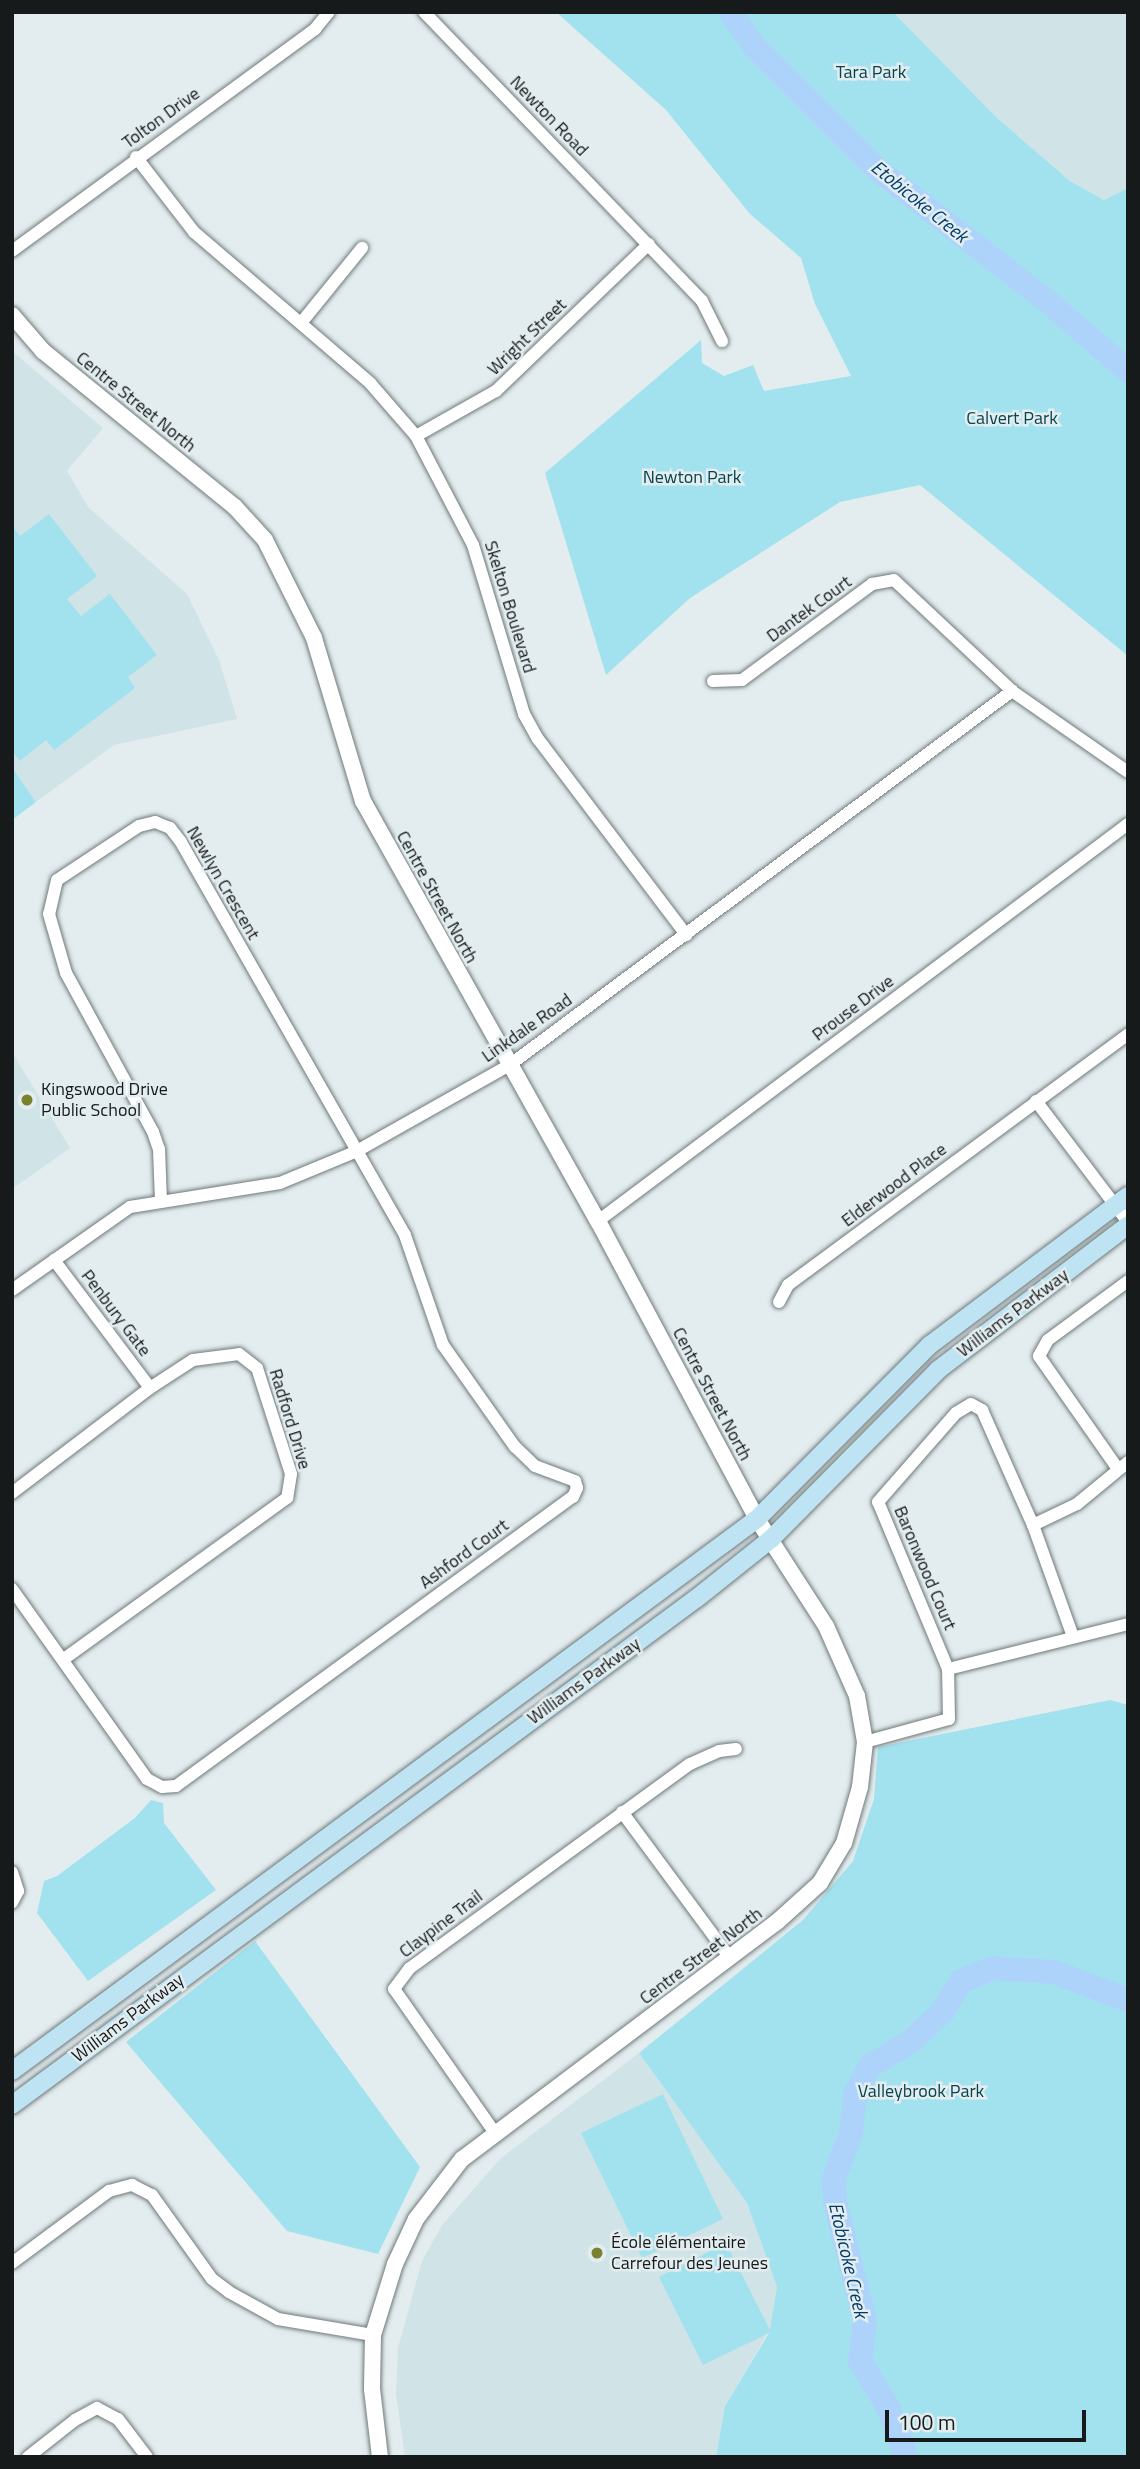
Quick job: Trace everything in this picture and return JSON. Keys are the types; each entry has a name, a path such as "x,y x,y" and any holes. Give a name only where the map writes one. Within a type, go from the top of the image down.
{"main road":[{"name":"Williams Parkway","path":"12,2071 757,1518 930,1345 1121,1201"},
{"name":"Williams Parkway","path":"12,2105 771,1539 938,1370 1128,1223"}],"street":[{"name":"Tolton Drive","path":"12,251 136,157 315,29 329,12"},
{"name":"Newton Road","path":"424,12 702,301 722,341"},
{"name":"Skelton Boulevard","path":"136,157 194,232 370,383 416,436 473,545 524,714 538,740 686,935"},
{"name":"Wright Street","path":"416,436 496,391 649,244"},
{"path":"301,323 362,248"},
{"name":"Centre Street North","path":"12,315 43,351 234,506 265,540 314,638 363,801 598,1221 757,1518 843,1662 857,1696 864,1742 856,1806 834,1866 804,1899 730,1958 462,2159 416,2219 395,2264 373,2335 372,2389 380,2457"},
{"name":"Dantek Court","path":"713,681 742,680 872,584 894,580 1012,691"},
{"path":"1012,691 1128,772"},
{"name":"Linkdale Road","path":"12,1290 130,1207 279,1183 355,1152 511,1064 1012,691"},
{"name":"Newlyn Crescent","path":"161,1200 159,1149 153,1132 66,973 49,914 57,880 139,826 155,822 170,828 181,842 355,1152"},
{"name":"Prouse Drive","path":"598,1221 1128,824"},
{"name":"Elderwood Place","path":"779,1302 788,1285 1128,1034"},
{"path":"1036,1101 1121,1201 1128,1223"},
{"name":"Ashford Court","path":"65,1658 147,1779 162,1787 176,1786 573,1497 575,1481 535,1465 515,1447 443,1345 405,1235 355,1152"},
{"name":"Penbury Gate","path":"54,1260 150,1388"},
{"path":"1033,1525 1077,1504 1123,1466 1039,1356 1048,1340 1128,1281"},
{"name":"Radford Drive","path":"12,1493 150,1388 193,1360 227,1353 247,1356 257,1368 292,1487 287,1498 65,1658"},
{"name":"Baronwood Court","path":"864,1742 949,1719 948,1669 878,1502 956,1413 971,1404 982,1409 1033,1525 1073,1637"},
{"path":"12,1589 65,1658"},
{"path":"948,1669 1128,1624"},
{"name":"Claypine Trail","path":"495,2133 394,1989 410,1968 690,1764 719,1751 736,1749"},
{"path":"622,1812 730,1958"},
{"path":"12,1872 18,1891 12,1903"},
{"path":"12,2263 109,2191 132,2185 152,2195 212,2279 229,2292 278,2319 373,2335"},
{"path":"28,2457 75,2420 97,2409 118,2418 147,2457"}],"shaded area":[{"path":"893,12 1128,12 1128,188 1104,200 1070,181 997,118"},
{"path":"12,351 103,428 67,471 89,508 187,594 219,660 237,719 114,745 36,802 12,767"},
{"name":"Kingswood Drive Public School","path":"12,1052 70,1148 12,1189"},
{"name":"École élémentaire Carrefour des Jeunes","path":"639,2053 747,2203 777,2287 773,2324 725,2406 716,2457 405,2457 396,2394 398,2348 422,2261 442,2225 501,2158"}],"green space":[{"path":"556,12 893,12 997,118 1070,181 1104,200 1128,188 1128,656 920,485 840,502 690,598 606,675 545,473 701,340 702,363 724,376 753,365 764,391 851,376 815,304 801,258 750,214 666,110"},
{"path":"49,514 97,576 67,599 81,616 110,594 157,655 128,677 135,688 54,750 46,740 20,761 12,751 12,526 20,536"},
{"path":"12,767 36,802 12,820"},
{"name":"Valleybrook Park","path":"1110,1700 1128,1705 1128,2457 716,2457 725,2406 769,2333 703,2365 659,2277 726,2243 770,2330 777,2287 747,2203 639,2053 803,1920 853,1861 874,1799 878,1747"},
{"path":"151,1800 163,1803 164,1823 216,1890 88,1981 37,1913 44,1881 57,1876 135,1818"},
{"path":"255,1941 420,2167 378,2254 287,2231 126,2042"},
{"path":"663,2094 723,2219 642,2258 581,2133"}],"waterway":[{"name":"Etobicoke Creek","path":"730,12 755,47 879,171 1047,301 1128,371"},
{"name":"Etobicoke Creek","path":"906,2457 888,2407 860,2361 865,2321 835,2202 834,2179 851,2133 855,2095 870,2066 910,2042 943,2011 961,1981 993,1968 1054,1972 1128,2000"}],"place":[{"name":"Kingswood Drive Public School","path":"27,1100"},
{"name":"École élémentaire Carrefour des Jeunes","path":"597,2253"}],"park label":[{"name":"Tara Park","path":"871,72"},
{"name":"Calvert Park","path":"1012,418"},
{"name":"Newton Park","path":"692,477"}]}
